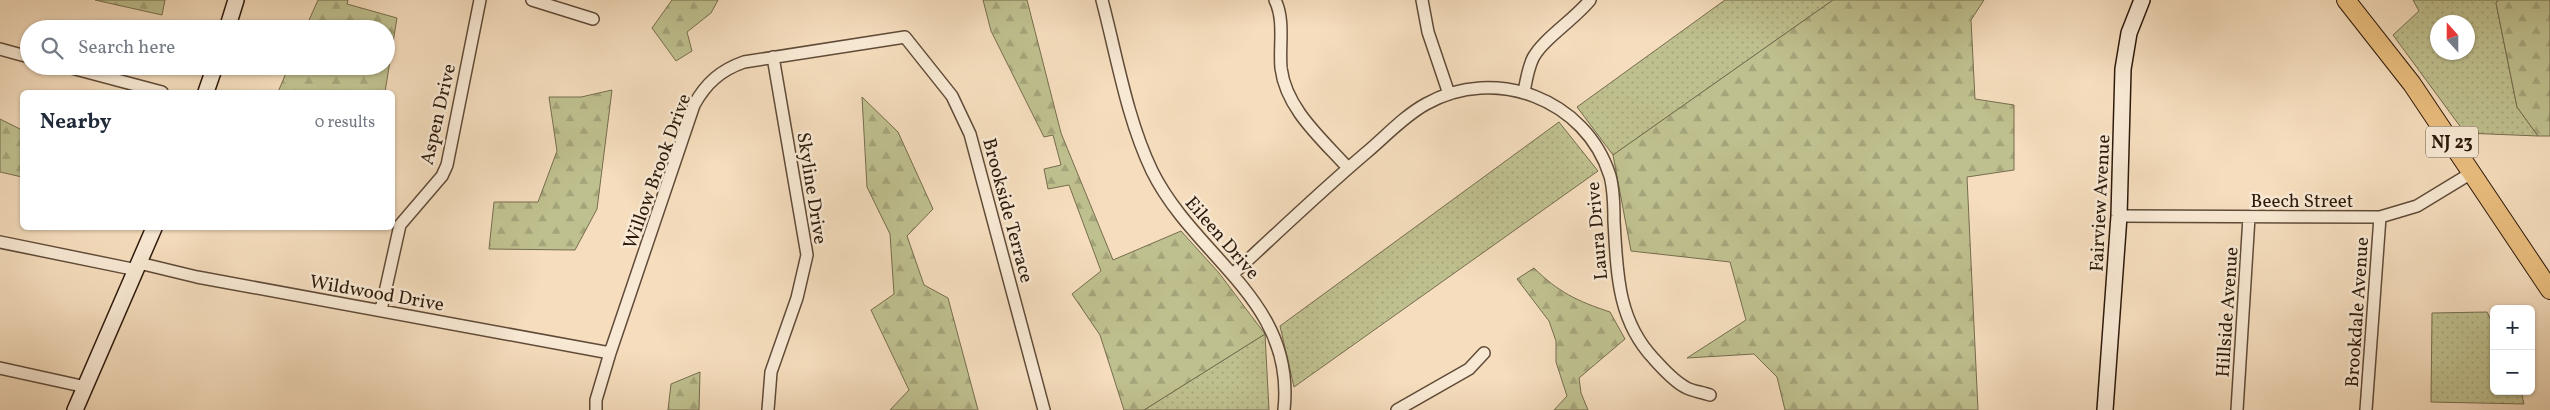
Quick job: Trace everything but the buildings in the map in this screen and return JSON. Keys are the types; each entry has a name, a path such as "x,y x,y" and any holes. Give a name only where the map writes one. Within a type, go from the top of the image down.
{"main road":[{"path":"230,20 236,0"},
{"name":"Fairview Avenue","path":"2105,410 2119,216 2122,69 2129,33 2142,0"},
{"name":"NJ 23","path":"2346,0 2397,63 2473,172 2550,290"},
{"path":"207,90 212,75"},
{"path":"75,410 153,230"}],"street":[{"name":"Aspen Drive","path":"380,310 400,225 438,180 447,165 480,0"},
{"path":"532,0 593,19"},
{"name":"Eileen Drive","path":"1102,0 1134,123 1152,171 1184,222 1233,274 1255,301 1274,336 1284,375 1284,410"},
{"path":"1275,0 1280,10 1280,60 1287,90 1300,114 1348,168"},
{"path":"1422,0 1428,32 1449,94"},
{"path":"1524,92 1534,56 1590,0"},
{"name":"Willow Brook Drive","path":"596,410 596,400 610,353 699,96 711,81 726,69 744,62 905,37"},
{"name":"Brookside Terrace","path":"905,37 952,96 970,134 1044,410"},
{"path":"0,49 20,55"},
{"name":"Skyline Drive","path":"768,410 771,372 797,298 807,255 773,57"},
{"path":"98,75 154,90"},
{"name":"Laura Drive","path":"1233,274 1348,168 1413,112 1449,94 1483,87 1524,92 1566,113 1584,131 1596,147 1605,164 1613,189 1618,282 1629,323 1650,354 1685,387 1710,395"},
{"name":"Beech Street","path":"2119,216 2380,217 2417,206 2473,172"},
{"name":"Hillside Avenue","path":"2237,410 2249,217"},
{"name":"Brookdale Avenue","path":"2366,410 2380,217"},
{"name":"Wildwood Drive","path":"0,242 610,353"},
{"path":"1397,410 1469,369 1484,353"},
{"path":"0,368 86,387"}],"green space":[{"path":"95,0 165,0 162,15"},
{"path":"318,0 348,0 347,4 397,18 395,30 395,20 309,20"},
{"path":"672,0 718,0 711,13 687,32 692,51 676,61 652,28"},
{"path":"983,0 1027,0 1061,133 1113,260 1181,231 1219,273 1265,334 1144,410 1124,410 1100,335 1072,294 1101,271 1069,185 1048,189 1044,169 1061,165 1053,135 1044,137 991,31"},
{"path":"1725,0 1833,0 1613,155 1577,107"},
{"path":"1833,0 1984,0 1971,20 1975,99 2014,105 2014,170 1967,177 1978,410 1785,410 1777,377 1754,354 1687,358 1746,320 1730,262 1631,251 1613,155"},
{"path":"2413,0 2498,0 2496,3 2517,107 2538,136 2465,133 2393,35 2419,11"},
{"path":"2498,0 2550,0 2550,136 2538,136 2517,107 2496,3"},
{"path":"285,75 388,75 385,90 279,90"},
{"path":"612,90 597,209 575,250 489,249 494,202 538,202 557,151 549,97 581,97"},
{"path":"862,97 898,132 933,209 907,236 924,285 948,298 978,410 890,410 909,390 871,310 894,294 890,234 867,187"},
{"path":"0,119 20,129 20,177 0,172"},
{"path":"1559,122 1598,171 1294,387 1280,326"},
{"path":"1534,268 1560,290 1588,304 1610,312 1625,339 1579,378 1581,393 1588,410 1554,410 1567,396 1556,362 1556,341 1549,321 1517,279"},
{"path":"2487,312 2490,318 2490,395 2522,395 2524,404 2431,402 2432,313"},
{"path":"1265,334 1269,410 1144,410"},
{"path":"700,372 699,410 668,410 671,384"}]}
